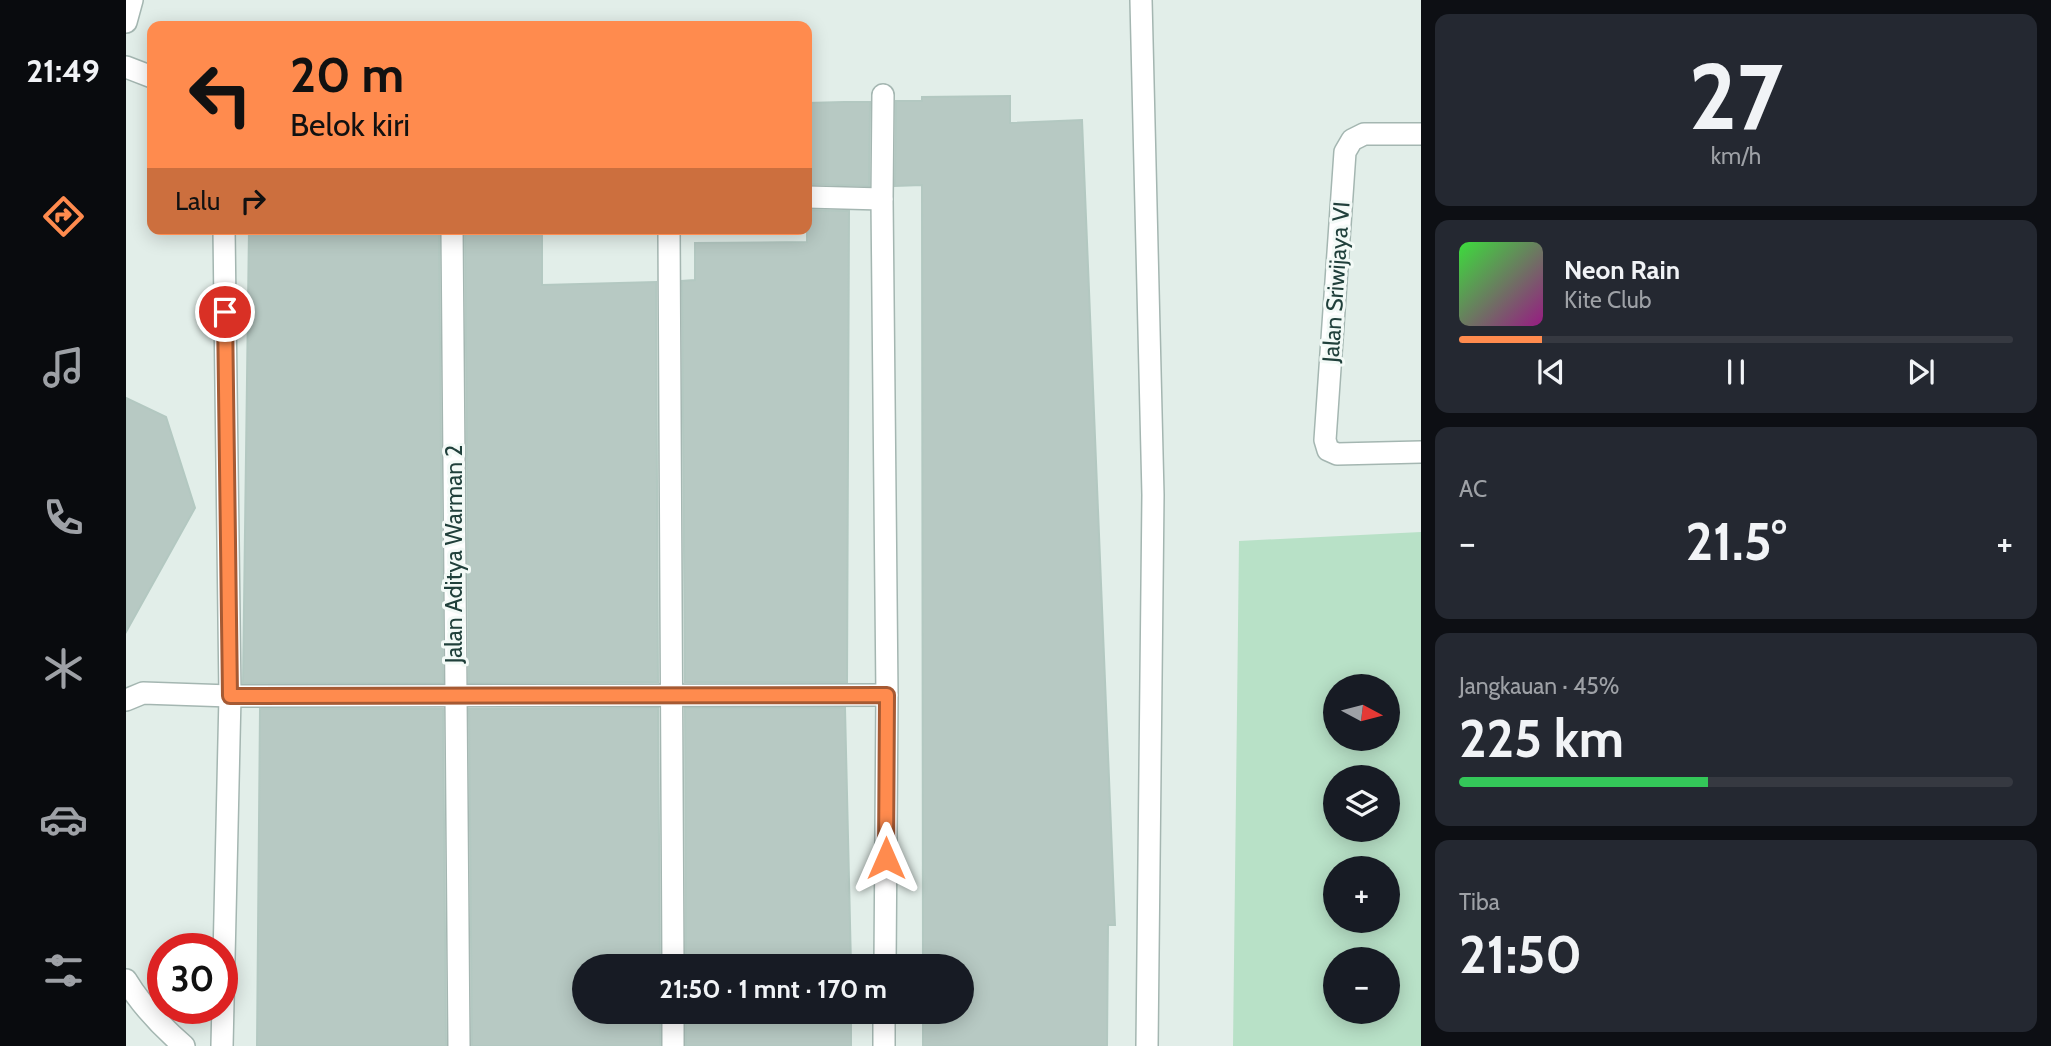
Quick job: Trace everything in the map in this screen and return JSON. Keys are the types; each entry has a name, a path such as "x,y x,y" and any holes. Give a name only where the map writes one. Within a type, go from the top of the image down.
{"street":[{"path":"126,22 132,0"},
{"path":"1141,0 1153,495 1147,1046"},
{"path":"126,67 147,75"},
{"path":"883,95 887,695 885,954"},
{"name":"Jalan Sriwijaya VI","path":"1421,134 1364,134 1352,140 1345,152 1325,440 1328,450 1337,454 1421,452"},
{"path":"812,197 882,200"},
{"path":"222,1046 230,696 224,235"},
{"name":"Jalan Aditya Warman 2","path":"452,235 459,1046"},
{"path":"669,235 673,954"},
{"path":"126,700 143,693 455,697 887,695"},
{"path":"126,980 164,1028 184,1046"},
{"path":"673,1024 673,1046"},
{"path":"884,1024 884,1046"}],"green space":[{"path":"1421,532 1421,1046 1233,1046 1239,541"}],"building":[{"path":"1010,96 1010,123 1082,120 1115,925 1108,925 1107,1046 923,1046 923,1024 974,1024 974,954 923,954 922,185 895,186 896,101 922,101 922,97"},
{"path":"870,102 869,186 812,184 812,103"},
{"path":"812,210 849,211 847,682 685,682 682,281 695,280 695,243 807,242 807,235 812,235"},
{"path":"249,235 439,235 443,683 243,683"},
{"path":"465,235 542,235 542,285 656,282 658,682 469,683"},
{"path":"126,398 166,417 195,508 126,632"},
{"path":"658,708 660,954 572,954 572,1024 660,1024 660,1046 472,1046 469,709"},
{"path":"685,708 845,708 851,954 686,954"},
{"path":"260,709 443,709 446,1046 257,1046"},
{"path":"686,1024 851,1024 851,1046 686,1046"}],"route":[{"path":"225,312 230,696 887,695 886,858"}]}
